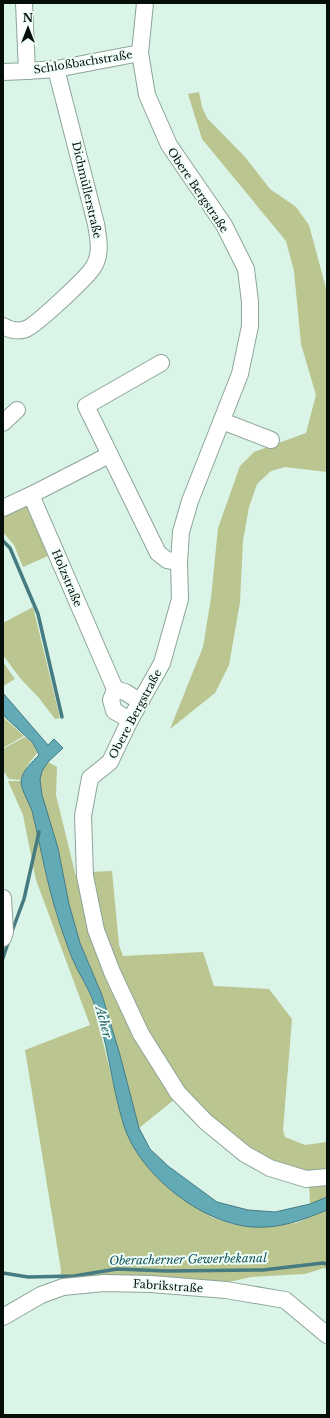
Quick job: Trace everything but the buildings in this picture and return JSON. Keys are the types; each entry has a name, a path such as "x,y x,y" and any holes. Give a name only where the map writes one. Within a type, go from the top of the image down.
{"street":[{"name":"Schloßbachstraße","path":"24,3 27,71"},
{"name":"Obere Bergstraße","path":"145,3 140,53 147,95 169,145 224,225 246,270 250,302 250,326 240,374 190,501 181,532 179,562 180,599 171,636 162,663 130,720 110,762 90,778 82,816 85,876 96,930 112,972 141,1034 178,1093 206,1122 245,1154 270,1168 306,1179 327,1177"},
{"name":"Schloßbachstraße","path":"3,72 56,69 140,53"},
{"name":"Dichmüllerstraße","path":"3,326 11,331 25,329 40,321 94,266 100,246 56,69"},
{"path":"161,363 86,406 158,553 167,560 179,562"},
{"path":"3,423 17,410"},
{"path":"222,421 271,440"},
{"path":"3,508 109,455"},
{"name":"Holzstraße","path":"31,495 115,689 111,700 114,711 130,720"},
{"path":"115,689 125,692 141,702"},
{"path":"3,898 5,932 3,938"},
{"name":"Fabrikstraße","path":"3,1316 41,1295 63,1287 104,1283 151,1284 226,1290 285,1300 327,1335"}],"green space":[{"path":"199,92 202,107 207,118 245,157 270,189 296,207 309,225 327,292 327,472 285,467 271,471 257,484 249,507 243,541 240,602 229,665 215,693 170,729 203,647 211,598 218,528 240,466 254,452 306,433 316,395 301,344 294,271 286,241 202,139 188,94"},
{"path":"26,506 30,509 50,555 23,567 14,545 3,532 3,516"},
{"path":"33,607 60,718 55,719 39,698 20,678 3,655 3,623"},
{"path":"3,662 15,679 3,686"},
{"path":"3,717 24,736 3,748"},
{"path":"25,737 33,743 37,753 27,766 20,780 9,779 3,771 3,749"},
{"path":"48,762 57,767 56,795 75,873 99,953 175,1099 139,1128 120,1055 102,995 80,943 69,904 58,848 42,795 40,780 42,771"},
{"path":"8,781 21,781 33,813 46,875 57,917 72,957 92,999 124,1126 211,1217 232,1224 254,1227 296,1223 327,1210 327,1270 324,1268 305,1274 251,1277 220,1284 154,1279 129,1275 80,1281 60,1278 61,1270 25,1050 90,1025 36,880 23,815"},
{"path":"112,871 119,945 123,956 203,952 214,986 269,989 292,1019 283,1130 285,1137 305,1145 327,1142 327,1174 309,1175 273,1161 241,1143 185,1092 144,1027 103,934 90,872"},
{"path":"327,1181 327,1197 310,1204 309,1182"}],"water":[{"name":"Acher","path":"3,693 48,745 54,739 63,748 48,762 42,771 40,780 42,795 58,848 69,904 80,943 102,995 120,1055 139,1128 150,1149 168,1166 217,1202 248,1210 275,1212 310,1204 327,1197 327,1210 300,1220 272,1227 252,1227 233,1224 193,1206 175,1193 158,1178 144,1162 132,1144 124,1126 102,1030 90,993 72,958 61,928 54,905 32,811 21,785 23,774 39,755 33,743 3,715"}],"waterway":[{"path":"3,541 10,548 38,614 62,717"},
{"name":"Oberacherner Gewerbekanal","path":"11,934 24,899 39,832"},
{"name":"Oberacherner Gewerbekanal","path":"3,958 9,940"},
{"name":"Oberacherner Gewerbekanal","path":"3,1273 28,1277 74,1276 117,1269 167,1271 263,1270 323,1263 327,1264"}]}
